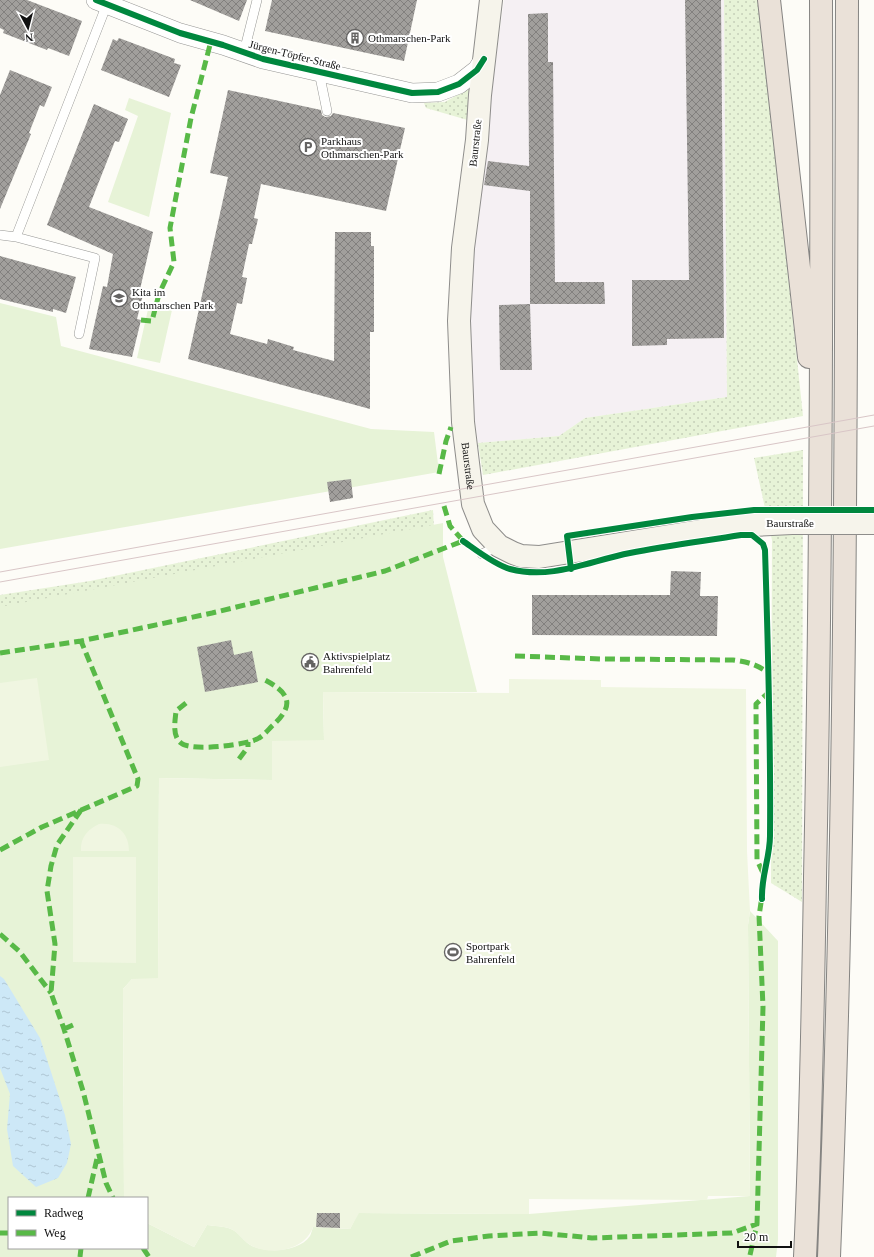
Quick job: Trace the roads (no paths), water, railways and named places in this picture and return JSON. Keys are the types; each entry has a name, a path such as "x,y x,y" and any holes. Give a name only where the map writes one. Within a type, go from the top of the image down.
{"highway":[{"path":"769,0 821,473"},
{"path":"805,1257 818,759 821,473 821,0"},
{"path":"829,1257 839,931 845,649 847,0"},
{"path":"801,1257 806,1227"}],"main road":[{"name":"Baurstraße","path":"491,0 477,140 462,248 459,321 462,422 474,504 490,550 521,556 539,557 730,526 792,523 874,523"}],"street":[{"name":"Jürgen-Töpfer-Straße","path":"102,2 180,33 263,59 412,93 438,92 459,84 477,70 484,59"}],"lane":[{"path":"244,52 257,0"},
{"path":"16,237 102,2"},
{"path":"319,72 327,112"},
{"path":"0,235 16,237 95,258 79,334"}],"water":[{"path":"0,976 4,979 40,1038 65,1115 71,1144 67,1163 58,1178 36,1187 13,1166 7,1129 10,1094 0,1068"}],"tram line":[{"path":"0,572 874,415"},
{"path":"0,582 874,426"}],"place":[{"name":"Othmarschen-Park","path":"355,38"},
{"name":"Parkhaus Othmarschen-Park","path":"308,147"},
{"name":"Kita im Othmarschen Park","path":"119,298"},
{"name":"Aktivspielplatz Bahrenfeld","path":"310,662"},
{"name":"Sportpark Bahrenfeld","path":"453,952"}]}
